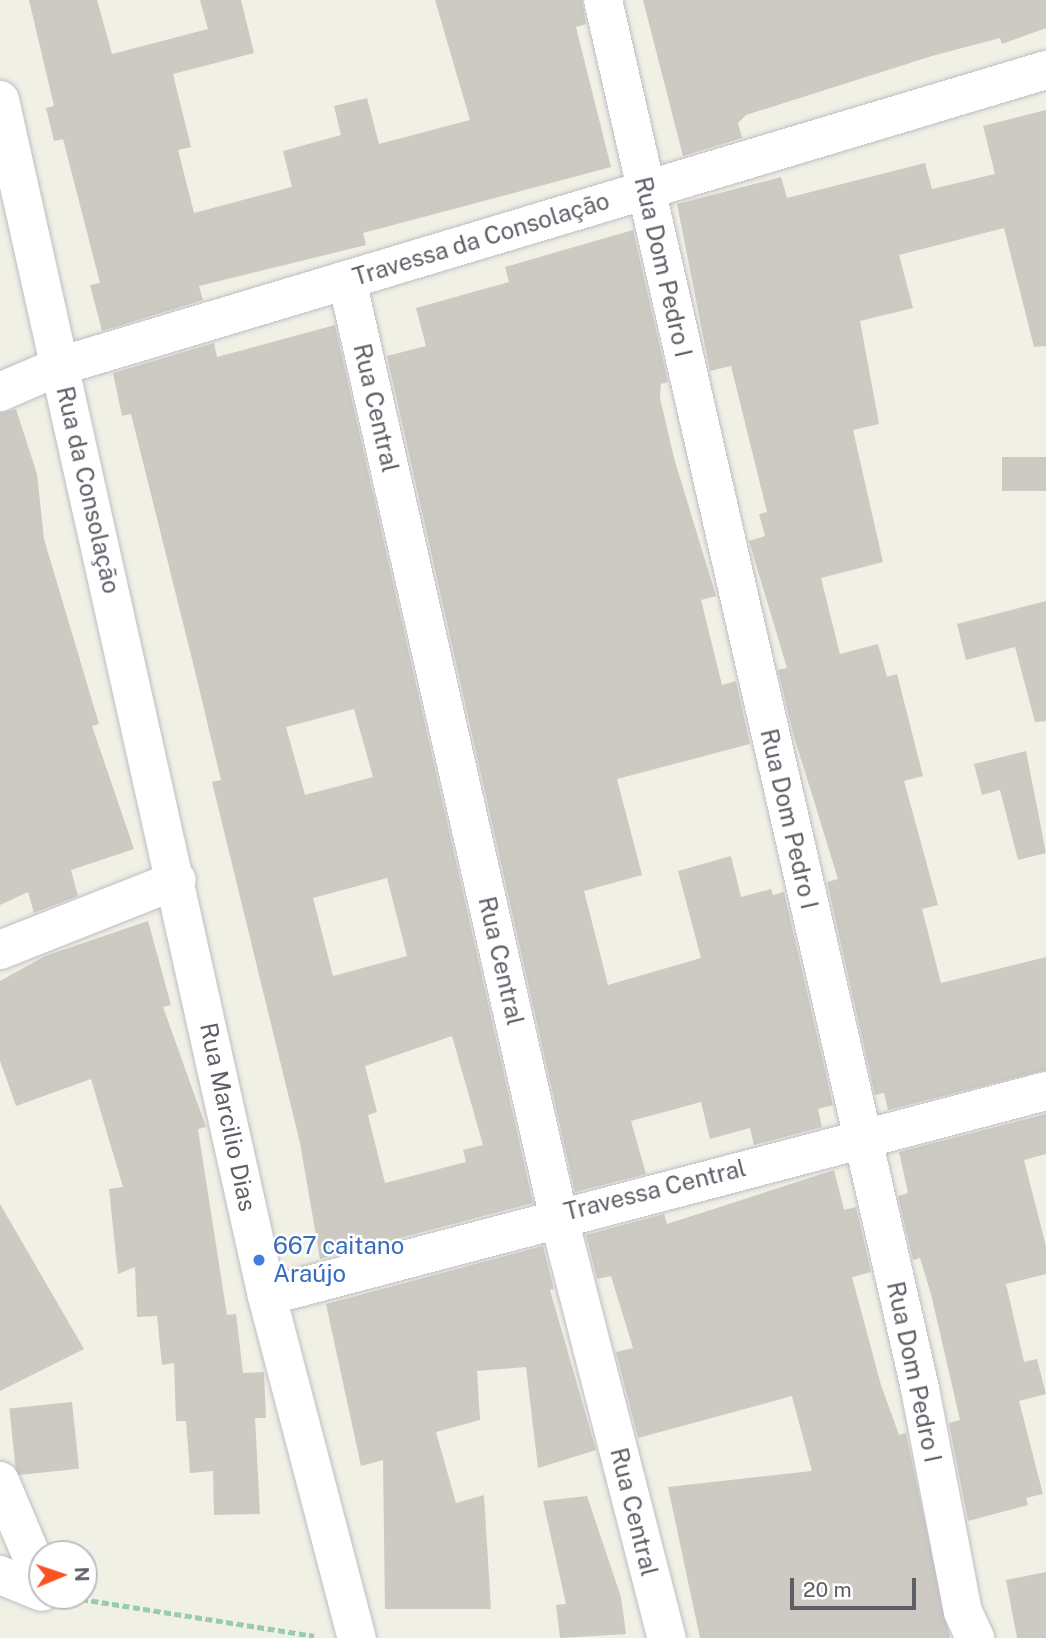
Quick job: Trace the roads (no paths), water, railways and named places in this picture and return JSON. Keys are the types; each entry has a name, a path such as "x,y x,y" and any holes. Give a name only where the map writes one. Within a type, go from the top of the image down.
{"street":[{"name":"Rua Dom Pedro I","path":"603,0 861,1138 963,1612 975,1638"},
{"name":"Travessa da Consolação","path":"0,392 60,366 645,187 1046,70"},
{"name":"Rua da Consolação","path":"0,100 177,880"},
{"name":"Rua Central","path":"347,280 558,1215 667,1638"},
{"path":"0,950 177,880"},
{"name":"Rua Marcilio Dias","path":"177,880 267,1296 357,1638"},
{"name":"Travessa Central","path":"267,1296 558,1215 1046,1091"},
{"path":"0,1481 28,1548"},
{"path":"0,1576 28,1585"}],"place":[{"name":"667 caitano Araújo","path":"259,1260"}]}
